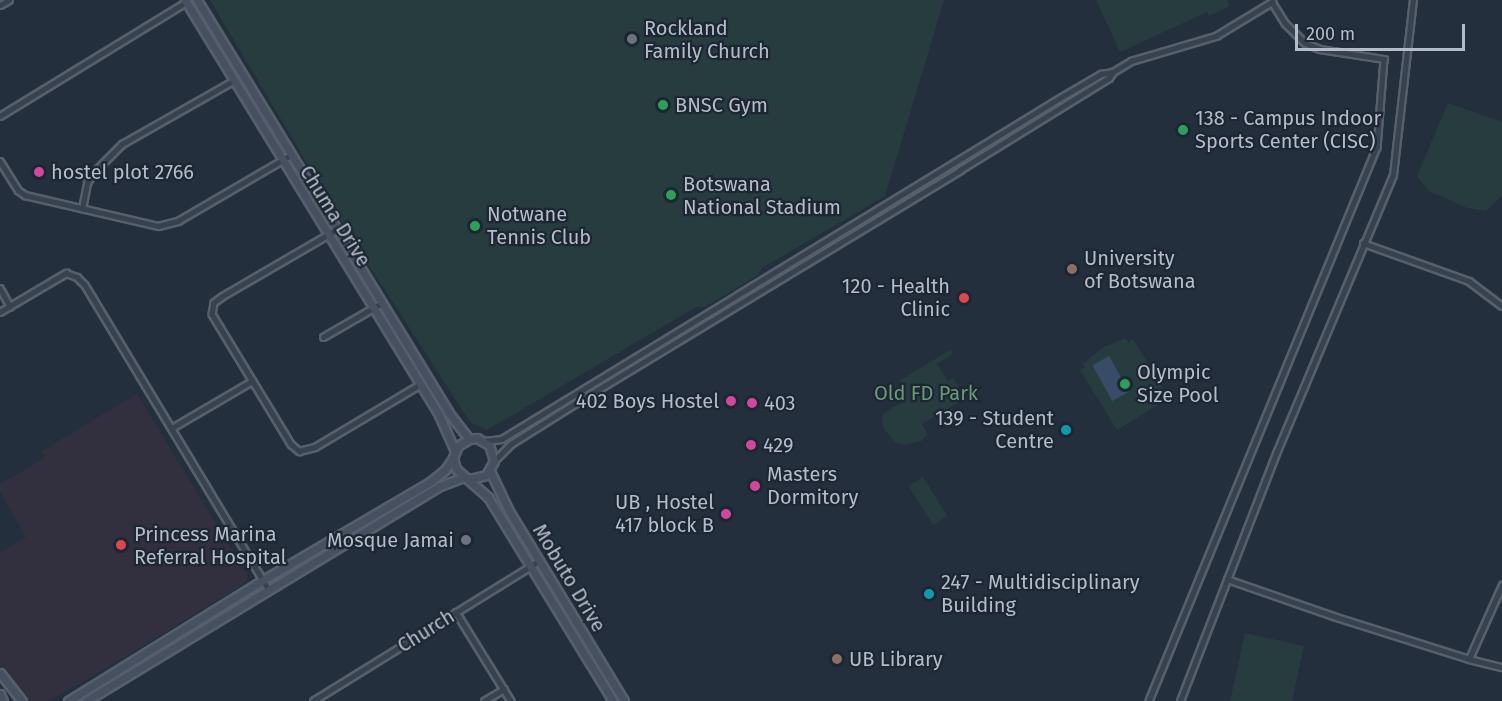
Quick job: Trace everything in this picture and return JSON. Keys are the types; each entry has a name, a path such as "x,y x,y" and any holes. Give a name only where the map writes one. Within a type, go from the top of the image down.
{"main road":[{"name":"Chuma Drive","path":"197,0 448,412 469,439"},
{"name":"Chuma Drive","path":"185,1 448,431 454,455"},
{"path":"68,701 263,580 430,482 444,470 463,441 469,439 484,441 492,450 494,461 490,471 481,477 467,478 440,486 268,588 86,701"},
{"path":"454,455 456,469 488,497 613,701"},
{"name":"Mobuto Drive","path":"490,471 502,498 624,701"},
{"path":"0,673 22,701"},
{"path":"0,694 3,701"}],"street":[{"path":"0,5 9,0"},
{"path":"1180,701 1277,451 1395,168 1413,0"},
{"path":"0,116 185,1"},
{"path":"484,441 502,439 1101,74 1113,72 1143,56 1216,36 1272,2 1285,23 1305,43 1320,49 1384,59 1374,155 1149,701"},
{"path":"494,461 511,444 576,403 1050,115 1110,78 1113,72"},
{"path":"82,208 87,183 93,173 122,144 233,81"},
{"path":"1045,107 1050,115"},
{"path":"0,161 21,193 166,225 178,221 291,155"},
{"path":"956,163 960,170"},
{"path":"337,230 214,303 212,314 291,444 299,451 315,447 419,385"},
{"path":"1363,243 1469,281 1502,306"},
{"path":"0,312 66,273 77,277 85,285 268,588"},
{"path":"0,288 10,306"},
{"path":"323,337 382,303"},
{"path":"172,428 252,381"},
{"name":"Church","path":"313,701 539,561"},
{"path":"1227,579 1336,617 1469,659 1502,667"},
{"path":"1469,659 1502,585"},
{"path":"456,612 511,701"},
{"path":"484,701 504,689"}],"shaded area":[{"name":"Princess Marina Referral Hospital","path":"137,394 248,576 244,584 95,675 48,701 31,701 22,695 0,665 0,553 26,537 0,492 0,484 45,458 42,451"}],"green space":[{"path":"210,0 944,0 885,196 762,268 758,275 705,307 696,307 487,430 470,422 352,239"},
{"path":"1096,0 1227,0 1230,6 1209,16 1207,12 1120,52"},
{"path":"1448,103 1502,122 1502,195 1486,211 1467,208 1429,191 1417,176"},
{"name":"Olympic Size Pool","path":"1125,338 1128,342 1133,339 1169,398 1117,430 1080,370 1085,367 1083,364 1102,348"},
{"name":"Old FD Park","path":"950,350 953,354 937,364 948,381 953,378 965,398 922,424 928,435 921,441 904,445 895,442 884,429 882,420 883,414 902,402 894,388 901,384 899,381"},
{"path":"923,477 947,516 933,525 909,486"},
{"path":"1245,633 1304,646 1292,701 1230,701"}],"water":[{"path":"1109,356 1129,392 1112,401 1092,365"}],"place":[{"name":"Rockland Family Church","path":"632,39"},
{"name":"BNSC Gym","path":"663,105"},
{"name":"138 - Campus Indoor Sports Center (CISC)","path":"1183,130"},
{"name":"hostel plot 2766","path":"39,172"},
{"name":"Botswana National Stadium","path":"671,195"},
{"name":"Notwane Tennis Club","path":"475,226"},
{"name":"University of Botswana","path":"1072,269"},
{"name":"120 - Health Clinic","path":"964,298"},
{"name":"Olympic Size Pool","path":"1125,384"},
{"name":"402 Boys Hostel","path":"731,401"},
{"name":"403","path":"752,403"},
{"name":"139 - Student Centre","path":"1066,430"},
{"name":"429","path":"751,445"},
{"name":"Masters Dormitory","path":"755,486"},
{"name":"UB , Hostel 417 block B","path":"726,514"},
{"name":"Mosque Jamai","path":"466,540"},
{"name":"Princess Marina Referral Hospital","path":"121,545"},
{"name":"247 - Multidisciplinary Building","path":"929,594"},
{"name":"UB Library","path":"837,659"}]}
